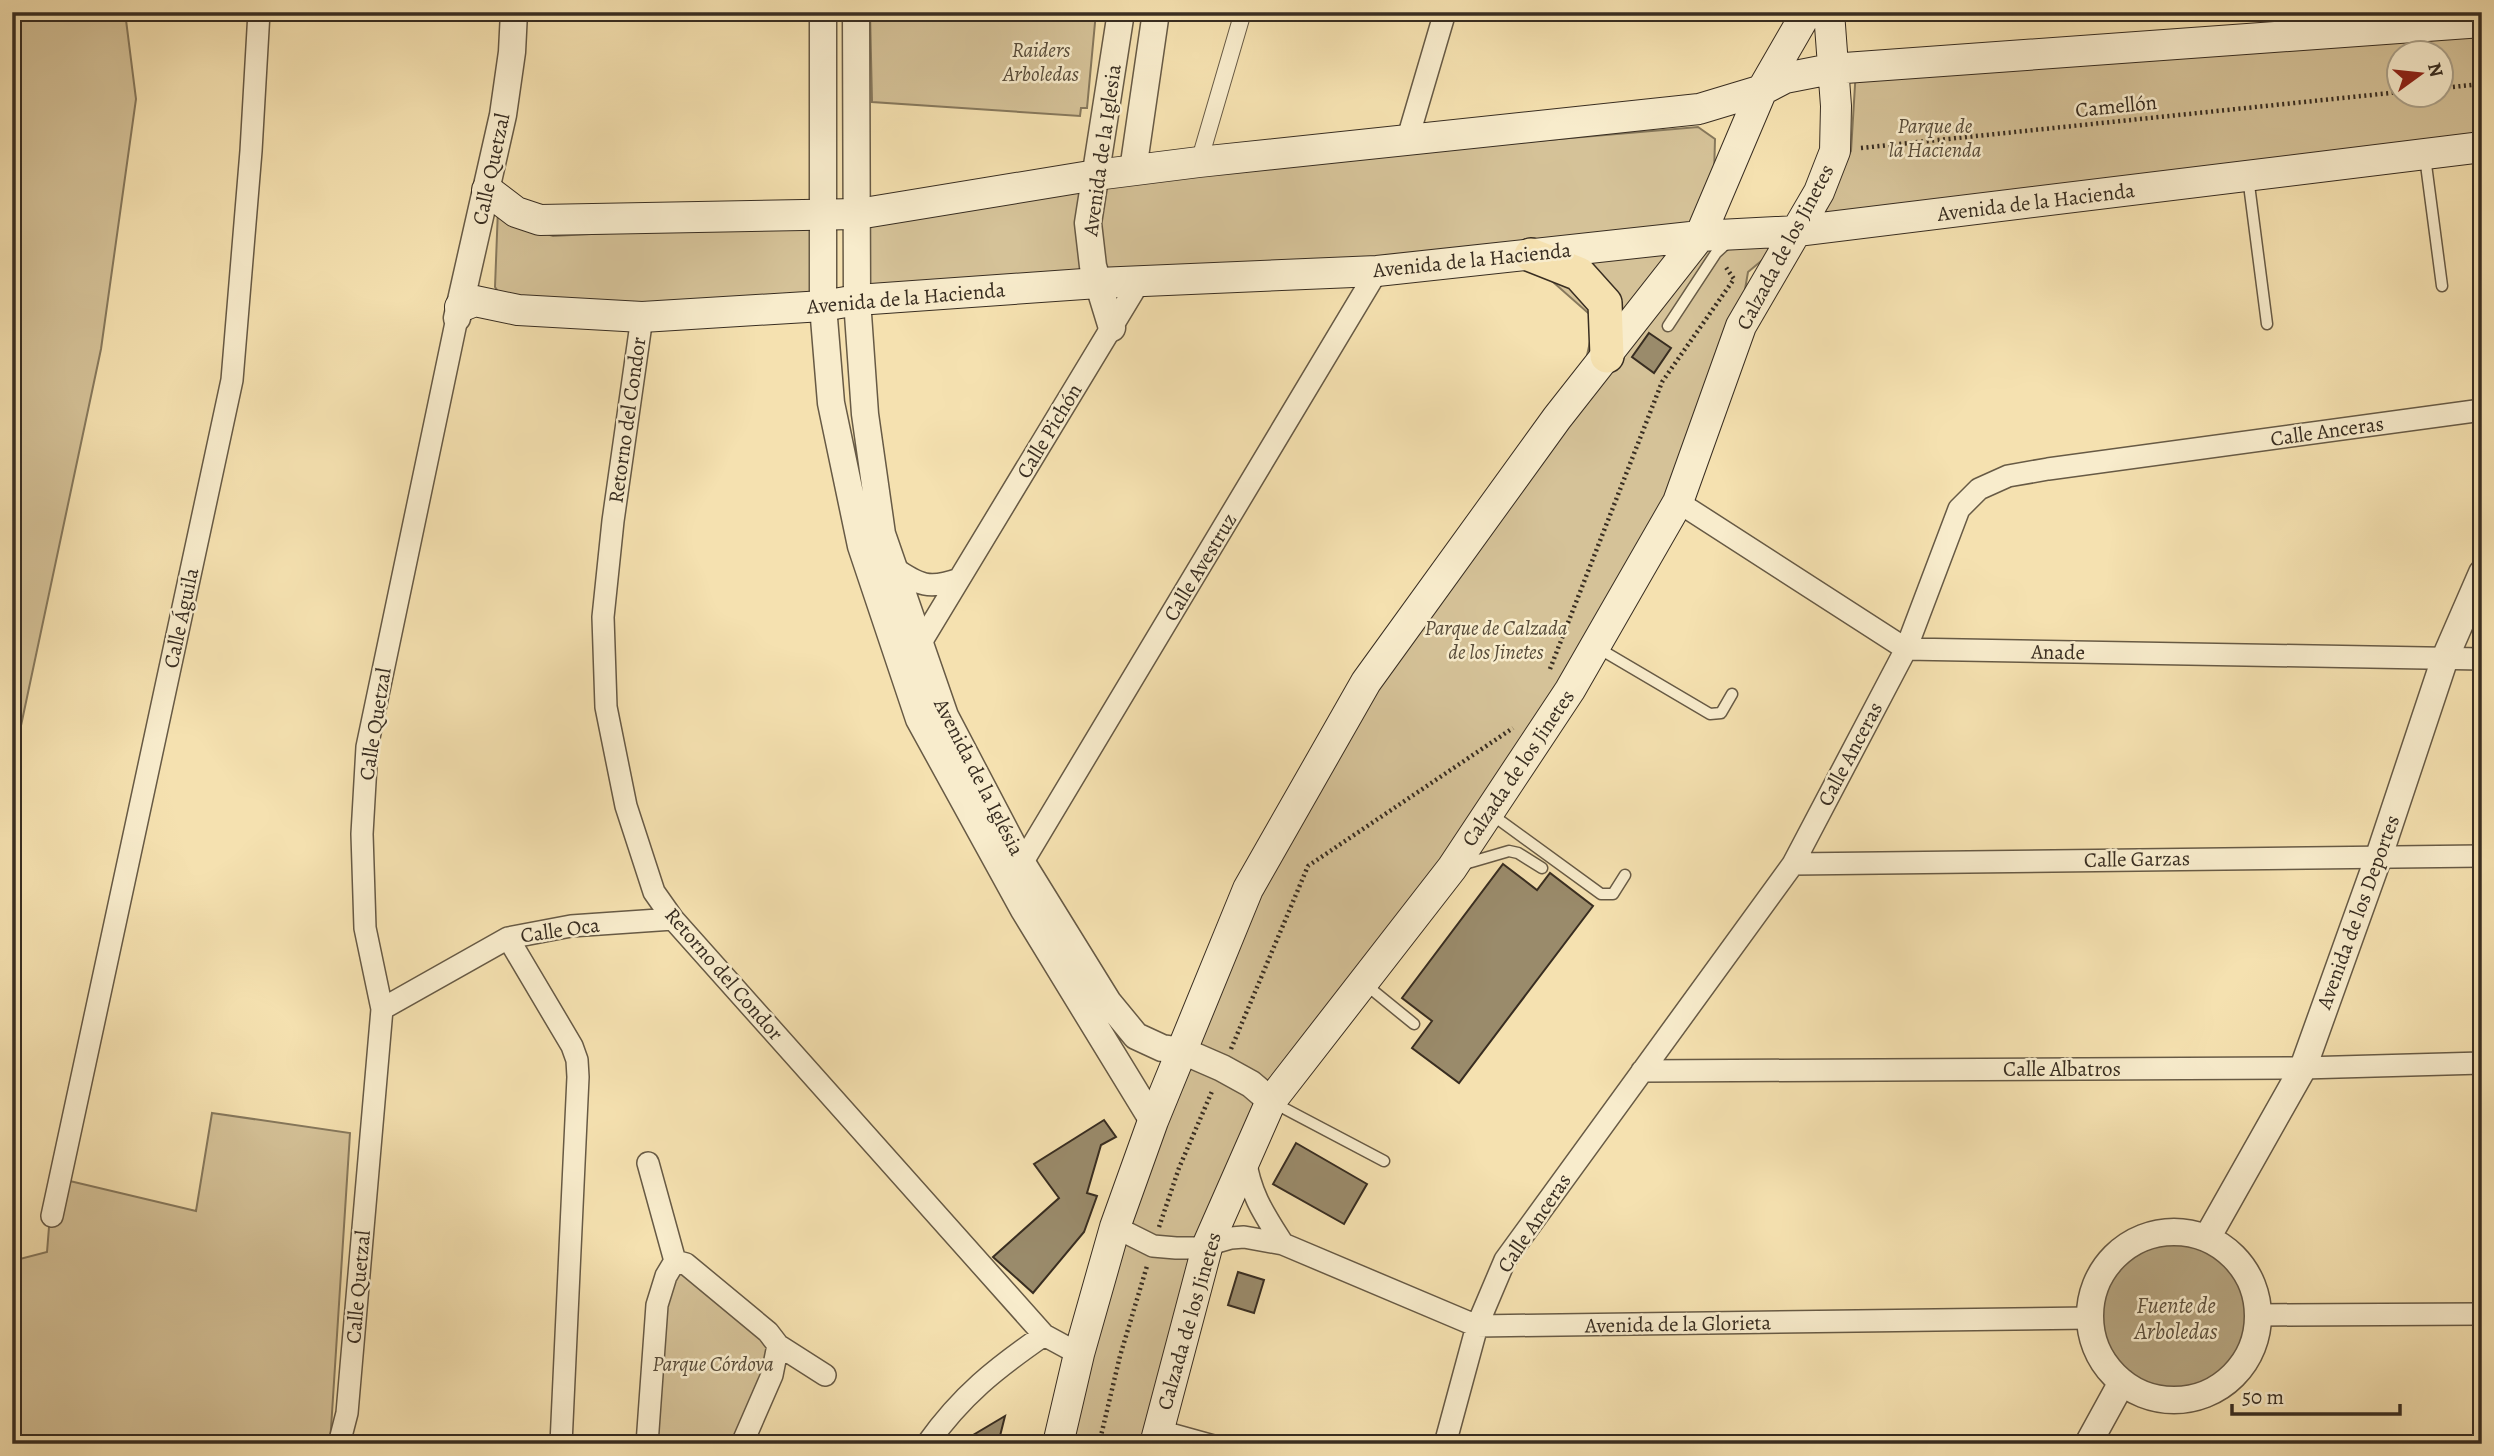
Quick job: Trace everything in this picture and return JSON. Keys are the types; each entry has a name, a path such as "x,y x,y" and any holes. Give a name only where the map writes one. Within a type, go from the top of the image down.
{"main road":[{"path":"1058,1444 1079,1354 1115,1227 1153,1121 1248,889 1366,682 1557,418 1606,356 1708,244 1762,90 1807,12"},
{"name":"Calzada de los Jinetes","path":"1157,1434 1208,1244 1271,1101 1452,868 1570,690 1678,502 1741,326 1819,192 1835,151 1836,106 1831,69 1829,12"},
{"path":"486,190 516,212 540,220 858,214 1133,170 1699,108 1762,90 1785,78 1831,69 2482,22"},
{"name":"Avenida de la Hacienda","path":"458,313 475,301 518,310 642,317 823,306 858,300 1098,283 1377,271 1531,255 1708,244 1739,234 1797,231 2482,148"},
{"path":"1531,255 1579,274 1605,303 1606,356"}],"street":[{"name":"Calle Águila","path":"52,1216 232,380 251,151 259,12"},
{"name":"Calle Quetzal","path":"339,1444 347,1413 382,1009 365,928 362,834 367,747 458,313 503,115 512,52 513,12"},
{"path":"823,12 823,306"},
{"path":"856,12 858,300"},
{"name":"Avenida de la Iglesia","path":"1112,328 1089,246 1088,223 1121,12"},
{"name":"Avenida de la Iglesia","path":"1133,170 1156,12"},
{"path":"1199,162 1243,12"},
{"path":"1407,141 1446,12"},
{"name":"Calle Avestruz","path":"1023,863 1377,271"},
{"name":"Calle Pichón","path":"920,644 1139,282"},
{"name":"Avenida de la Iglésia","path":"858,300 865,414 882,534 945,716 1023,863 1108,1002 1136,1036 1163,1048 1183,1051 1223,1068 1251,1084 1271,1101"},
{"name":"Avenida de la Iglésia","path":"823,306 831,403 861,546 919,719 1024,910 1153,1121"},
{"name":"Retorno del Condor","path":"642,317 613,521 603,617 606,707 626,806 654,892 673,919 1044,1335 1079,1354"},
{"name":"Calle Anceras","path":"1445,1444 1477,1326 1505,1260 1793,864 1906,649 1959,509 1979,489 2008,476 2482,410"},
{"path":"1678,502 1906,649"},
{"path":"894,568 912,581 928,586 943,585 959,579"},
{"name":"Avenida de los Deportes","path":"2207,1238 2302,1068 2379,856 2445,658 2482,573"},
{"name":"Anade","path":"1906,649 2482,659"},
{"name":"Calle Garzas","path":"1793,864 2482,856"},
{"name":"Calle Oca","path":"382,1009 508,938 571,926 673,919"},
{"path":"508,938 572,1046 579,1077 561,1444"},
{"name":"Calle Albatros","path":"1642,1071 2302,1068 2482,1063"},
{"path":"1245,1157 1248,1179 1254,1195 1283,1244"},
{"path":"647,1444 657,1305 675,1261 648,1163"},
{"name":"Avenida de la Glorieta","path":"1115,1227 1153,1246 1196,1248 1244,1237 1283,1244 1477,1326 2090,1318"},
{"path":"2180,1231 2207,1238 2228,1250 2244,1269 2255,1291 2259,1315 2256,1339 2246,1361 2231,1379 2211,1392 2189,1399 2165,1400 2142,1394 2122,1382 2109,1369 2099,1353 2090,1318 2094,1290 2106,1265 2127,1246 2152,1234 2180,1231"},
{"path":"675,1261 686,1264 768,1332 778,1345 825,1375"},
{"path":"2259,1315 2482,1314"},
{"path":"927,1444 948,1414 995,1368 1044,1335"},
{"path":"742,1444 772,1375 778,1345"},
{"path":"2088,1444 2122,1382"}],"lane":[{"path":"2424,155 2442,286"},
{"path":"2248,176 2267,324"},
{"path":"1668,326 1708,244"},
{"path":"1595,646 1710,714 1721,713 1732,694"},
{"path":"1488,813 1601,894 1613,894 1625,875"},
{"path":"1452,868 1509,851 1518,853 1542,868"},
{"path":"1362,982 1414,1024"},
{"path":"1271,1101 1384,1161"},
{"path":"1157,1434 1227,1444"}],"path":[{"path":"2456,87 2482,84"},
{"name":"Camellón","path":"1835,151 2386,93"},
{"path":"1547,677 1662,382 1734,279 1708,244"},
{"path":"1099,1444 1120,1356 1180,1168 1308,866 1521,723"}],"green space":[{"path":"12,12 125,12 136,99 101,349 12,768"},
{"name":"Raiders Arboledas","path":"870,12 1096,12 1087,108 1081,108 1080,116 872,102"},
{"name":"Parque de la Hacienda","path":"2482,23 2482,147 1807,229 1851,151 1856,69"},
{"path":"1698,127 1715,139 1714,176 1697,232 1100,279 1099,179"},
{"path":"1093,178 1091,279 860,297 861,217"},
{"path":"498,208 526,227 553,236 816,222 818,302 642,313 501,296 495,287"},
{"name":"Parque de Calzada de los Jinetes","path":"1796,232 1748,272 1739,324 1676,501 1568,686 1266,1100 1151,1444 1062,1444 1082,1355 1248,890 1586,360 1595,319 1528,260 1700,237"},
{"path":"212,1113 350,1133 330,1444 12,1444 12,1261 47,1252 53,1177 196,1211"},
{"name":"Parque Córdova","path":"675,1263 776,1346 740,1444 649,1444 658,1341"}],"water":[{"name":"Fuente de Arboledas","path":"2176,1244 2204,1250 2228,1266 2244,1290 2250,1318 2244,1346 2228,1370 2204,1386 2176,1392 2148,1386 2124,1370 2108,1346 2102,1318 2108,1290 2124,1266 2148,1250"}],"building":[{"path":"1649,333 1671,348 1654,373 1632,357"},
{"path":"1503,864 1537,890 1550,873 1593,906 1459,1083 1412,1048 1432,1021 1402,998"},
{"path":"1104,1120 1116,1137 1101,1145 1087,1193 1097,1196 1084,1232 1033,1293 993,1257 1059,1198 1034,1164"},
{"path":"1296,1143 1367,1184 1344,1224 1273,1184"},
{"path":"1238,1272 1264,1280 1254,1313 1228,1305"},
{"path":"1005,1416 998,1444 958,1444"}]}
